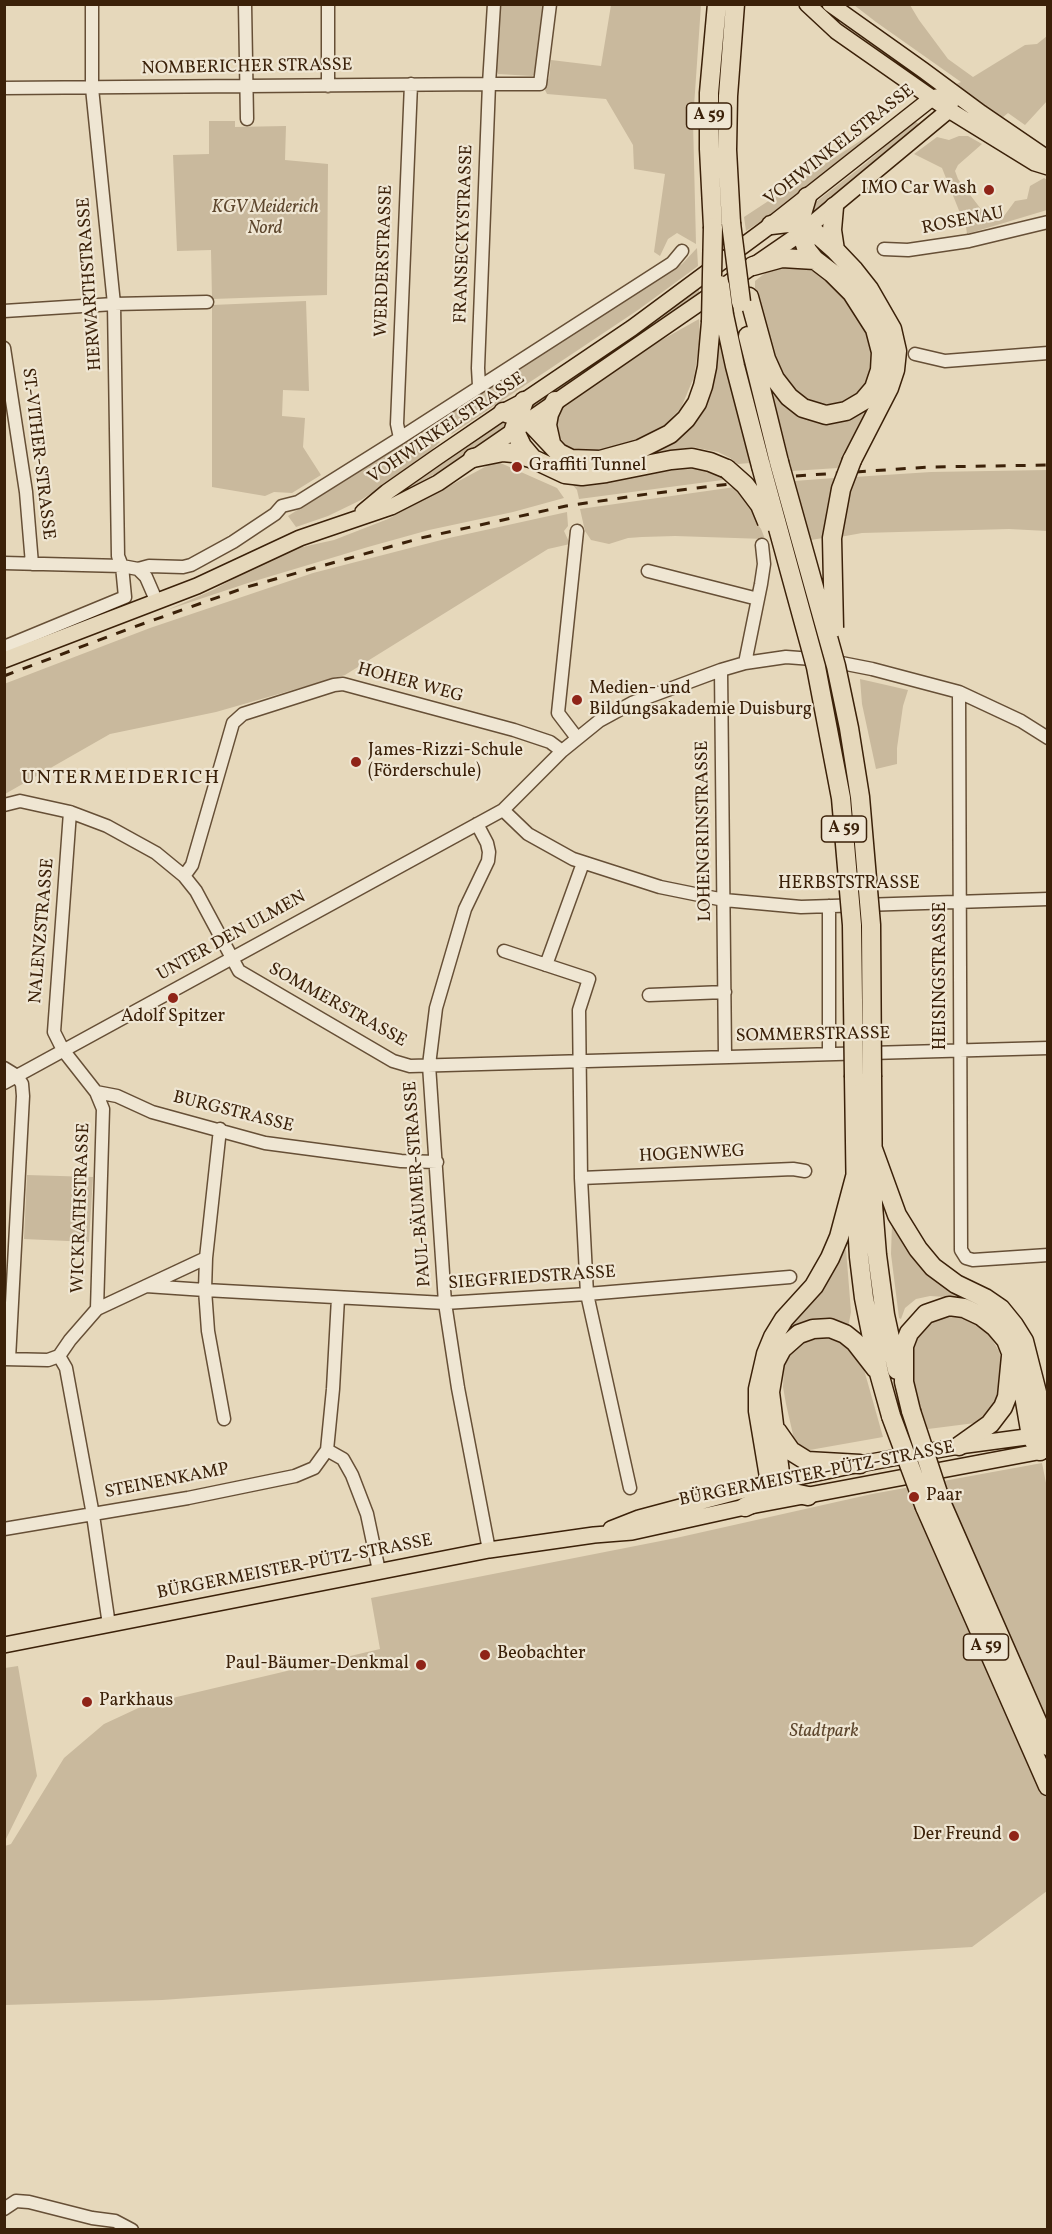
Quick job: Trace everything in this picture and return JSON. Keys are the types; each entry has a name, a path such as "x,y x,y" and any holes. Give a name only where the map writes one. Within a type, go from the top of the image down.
{"highway":[{"name":"A 59","path":"717,4 709,93 709,159 722,225 745,299 754,365 836,666 860,797 867,868 872,983 855,1177 858,1257 879,1373 891,1416 925,1507 1047,1786"},
{"name":"A 59","path":"722,225 735,4"},
{"path":"745,299 775,379 789,397 803,408 826,415 846,411 863,401 874,388 880,370 881,352 876,329 852,293 807,250 804,228 807,197"},
{"path":"834,207 832,230 835,250"},
{"path":"517,415 559,453 571,459 600,460 640,449 670,435 686,419 697,403 703,386 718,319 722,225"},
{"path":"771,225 804,228 835,250 869,289 887,317 897,351 890,388 852,460 841,489 831,538 836,666"},
{"path":"753,267 782,258 815,260"},
{"name":"A 59","path":"718,319 735,366 760,466 819,677 841,798 863,1077 873,1149 873,1205 878,1266 894,1362 904,1382 911,1411 941,1502 1047,1746"},
{"path":"551,445 547,425 555,401"},
{"path":"517,415 522,446 533,459"},
{"path":"473,458 503,452 513,453 566,474 582,476 671,460 692,458 710,462 727,469 745,485 760,505 795,586"},
{"path":"873,1149 897,1215 918,1249 933,1267 956,1284 985,1298 1001,1309 1024,1341 1043,1435"},
{"path":"777,1484 758,1411 758,1389 766,1354 784,1319 814,1286 830,1258 839,1237 855,1177"},
{"path":"904,1382 904,1346 918,1320 934,1310 956,1306 973,1311 995,1327 1006,1340 1043,1435"},
{"path":"745,1508 775,1493 780,1464 772,1424 770,1392 775,1362 782,1349 799,1334 813,1329 830,1328 855,1342 879,1373"},
{"path":"959,1446 990,1424 1004,1407 1011,1354"},
{"path":"772,1424 791,1451 807,1461 860,1464"},
{"path":"777,1484 808,1496"}],"main road":[{"path":"807,4 836,31 949,110 1035,163 1047,167"},
{"path":"830,4 1041,154 1047,161"},
{"path":"949,110 953,93"},
{"name":"VOHWINKELSTRASSE","path":"356,519 387,492 517,415 771,225 932,98 953,93"},
{"name":"VOHWINKELSTRASSE","path":"4,660 197,585 300,538 391,507 438,483 473,458 517,415 555,401 753,267 834,207 949,110"},
{"name":"BÜRGERMEISTER-PÜTZ-STRASSE","path":"594,1535 639,1518 860,1464 959,1446 1043,1435"},
{"name":"BÜRGERMEISTER-PÜTZ-STRASSE","path":"4,1645 489,1550 632,1532 808,1496 1043,1435"}],"street":[{"name":"HERWARTHSTRASSE","path":"4,647 125,597 122,566 118,556 114,304 92,88 92,4"},
{"path":"245,4 247,119"},
{"path":"328,4 328,86"},
{"name":"FRANSECKYSTRASSE","path":"479,386 489,84 494,4"},
{"name":"NOMBERICHER STRASSE","path":"4,88 540,84 550,4"},
{"name":"WERDERSTRASSE","path":"400,438 397,424 411,84"},
{"name":"ROSENAU","path":"884,249 908,250 969,241 1047,222"},
{"name":"VOHWINKELSTRASSE","path":"4,563 122,566 138,569 148,566 183,567 191,565 233,542 275,514 282,506 298,502 400,438 672,263 682,250"},
{"path":"4,311 114,304 207,302"},
{"name":"ST.-VITHER-STRASSE","path":"4,348 26,492 32,564"},
{"path":"915,354 945,361 1047,353"},
{"path":"577,531 558,714 577,738"},
{"path":"746,663 764,564 762,545"},
{"path":"138,569 146,577 156,600"},
{"path":"648,571 758,599"},
{"name":"UNTER DEN ULMEN","path":"4,1083 503,810 562,751 599,721 632,703 721,670 746,663 786,657 826,660 872,669 959,692 1022,721 1047,738"},
{"name":"LOHENGRINSTRASSE","path":"721,670 725,1056"},
{"name":"HOHER WEG","path":"184,876 192,865 233,723 243,714 343,684 514,730 550,742 562,751"},
{"name":"HEISINGSTRASSE","path":"959,692 961,1250 966,1258 973,1260 1047,1255"},
{"name":"SOMMERSTRASSE","path":"4,805 20,801 70,812 134,840 156,853 184,876 196,891 239,972 393,1061 410,1066 1047,1048"},
{"name":"HERBSTSTRASSE","path":"503,810 528,834 551,849 583,863 660,887 724,900 801,907 1047,899"},
{"name":"NALENZSTRASSE","path":"63,1050 54,1032 54,1025 70,812"},
{"name":"PAUL-BÄUMER-STRASSE","path":"477,824 487,843 488,861 465,909 439,997 429,1065 445,1303 458,1388 489,1550"},
{"path":"546,965 583,863"},
{"path":"829,906 829,1053"},
{"path":"504,951 589,979 579,1010 581,1178 587,1294 630,1488"},
{"path":"649,995 725,992"},
{"name":"WICKRATHSTRASSE","path":"63,1050 96,1092 103,1109 97,1309"},
{"path":"4,1068 17,1076 22,1084 23,1096 7,1359 48,1360 59,1356 97,1309 206,1258"},
{"name":"BURGSTRASSE","path":"96,1092 117,1096 152,1112 265,1143 401,1161 436,1162"},
{"path":"220,1129 206,1258 205,1290 208,1331 224,1419"},
{"name":"HOGENWEG","path":"581,1178 793,1169 805,1171"},
{"name":"SIEGFRIEDSTRASSE","path":"145,1286 445,1303 790,1277"},
{"path":"338,1298 327,1450 343,1459 352,1475 368,1514 379,1571"},
{"path":"59,1356 66,1368 93,1515 109,1625"},
{"name":"STEINENKAMP","path":"4,1529 62,1518 93,1515 295,1476 314,1468 327,1450"},
{"path":"4,2209 16,2201 29,2202 92,2218 115,2221 132,2229"}],"green space":[{"path":"498,5 546,5 536,73 532,76 498,74 496,69"},
{"path":"611,5 701,5 693,121 696,244 677,233 668,239 660,256 654,252 665,174 634,169 633,145 606,99 547,94 543,86 549,78 551,60 601,66"},
{"path":"854,5 910,5 948,59 973,77 1025,45 1037,44 1047,36 1047,101 1025,125 1008,113 1002,118 954,85 961,82"},
{"path":"895,118 778,210 746,231 744,217"},
{"name":"KGV Meiderich Nord","path":"209,121 235,121 235,127 286,126 285,160 328,164 327,295 212,299 211,250 177,251 173,155 209,154"},
{"path":"914,121 919,124 812,212 811,207 816,202"},
{"path":"959,136 968,136 982,144 958,165 955,171 958,179 987,217 991,220 1001,220 1015,201 1027,199 1030,186 1044,178 1047,180 1047,210 967,234 964,213 960,213 942,168 914,154 937,137 949,140"},
{"path":"697,248 698,266 638,310 452,434 445,427 449,414 682,264"},
{"path":"803,264 827,278 862,316 875,360 868,381 860,392 832,405 817,404 793,393 772,356 755,292 755,281 764,274 777,267"},
{"path":"699,284 699,296 531,411 529,410 610,353"},
{"path":"306,301 309,391 283,390 282,416 305,418 303,447 321,475 292,493 274,492 265,496 212,487 212,305"},
{"path":"699,319 700,338 694,377 681,408 662,428 652,435 611,450 580,453 567,448 556,439 554,415 559,408 635,355"},
{"path":"718,332 750,463 738,464 718,452 692,447 636,458 677,435"},
{"path":"772,395 777,396 794,410 873,404 838,468 792,471"},
{"path":"503,421 502,430 444,469 390,498"},
{"path":"428,435 440,442 414,466 361,500 328,516 296,527 288,516 402,444"},
{"path":"496,461 557,488 564,498 368,547 167,610 213,590 272,558 298,548 334,540 388,519"},
{"path":"698,465 730,479 579,499 577,490 571,483 659,469"},
{"path":"1047,470 1047,531 1009,529 862,533 840,537 854,477 931,472"},
{"path":"834,478 823,538 811,540 794,481"},
{"path":"735,487 744,495 754,511 765,539 642,537 628,538 609,544 591,540 585,531 580,509"},
{"path":"567,512 568,526 564,531 570,544 548,549 345,675 216,712 110,734 5,794 4,684 150,628 313,573 449,538"},
{"path":"860,679 908,690 903,706 897,764 876,769 862,704"},
{"path":"27,1175 93,1177 89,1242 24,1239"},
{"path":"892,1223 975,1300 974,1303 961,1298 930,1296 916,1299 905,1308 901,1319 899,1318 891,1254"},
{"path":"846,1249 851,1312 848,1328 780,1339"},
{"path":"962,1313 985,1328 999,1351 1003,1366 1002,1396 983,1422 928,1429 909,1373 907,1359 918,1326 937,1314"},
{"path":"826,1338 848,1346 863,1366 883,1437 804,1451 794,1439 783,1387 784,1367 790,1353 805,1340"},
{"name":"Stadtpark","path":"1042,1463 1048,1493 1047,1891 972,1947 555,1972 162,2000 5,2005 5,1846 11,1844 64,1758 104,1724 147,1704 380,1649 371,1598 676,1538 872,1494"},
{"path":"18,1666 37,1776 5,1841 5,1668"}],"railway":[{"path":"4,676 247,587 421,538 566,506 795,476 929,467 1048,465"}],"place":[{"name":"IMO Car Wash","path":"989,190"},
{"name":"Graffiti Tunnel","path":"517,467"},
{"name":"Medien- und Bildungsakademie Duisburg","path":"577,700"},
{"name":"James-Rizzi-Schule (Förderschule)","path":"356,762"},
{"name":"Adolf Spitzer","path":"173,998"},
{"name":"Paar","path":"914,1497"},
{"name":"Beobachter","path":"485,1655"},
{"name":"Paul-Bäumer-Denkmal","path":"421,1665"},
{"name":"Parkhaus","path":"87,1702"},
{"name":"Der Freund","path":"1014,1836"}],"district":[{"name":"UNTERMEIDERICH","path":"121,779"}]}
